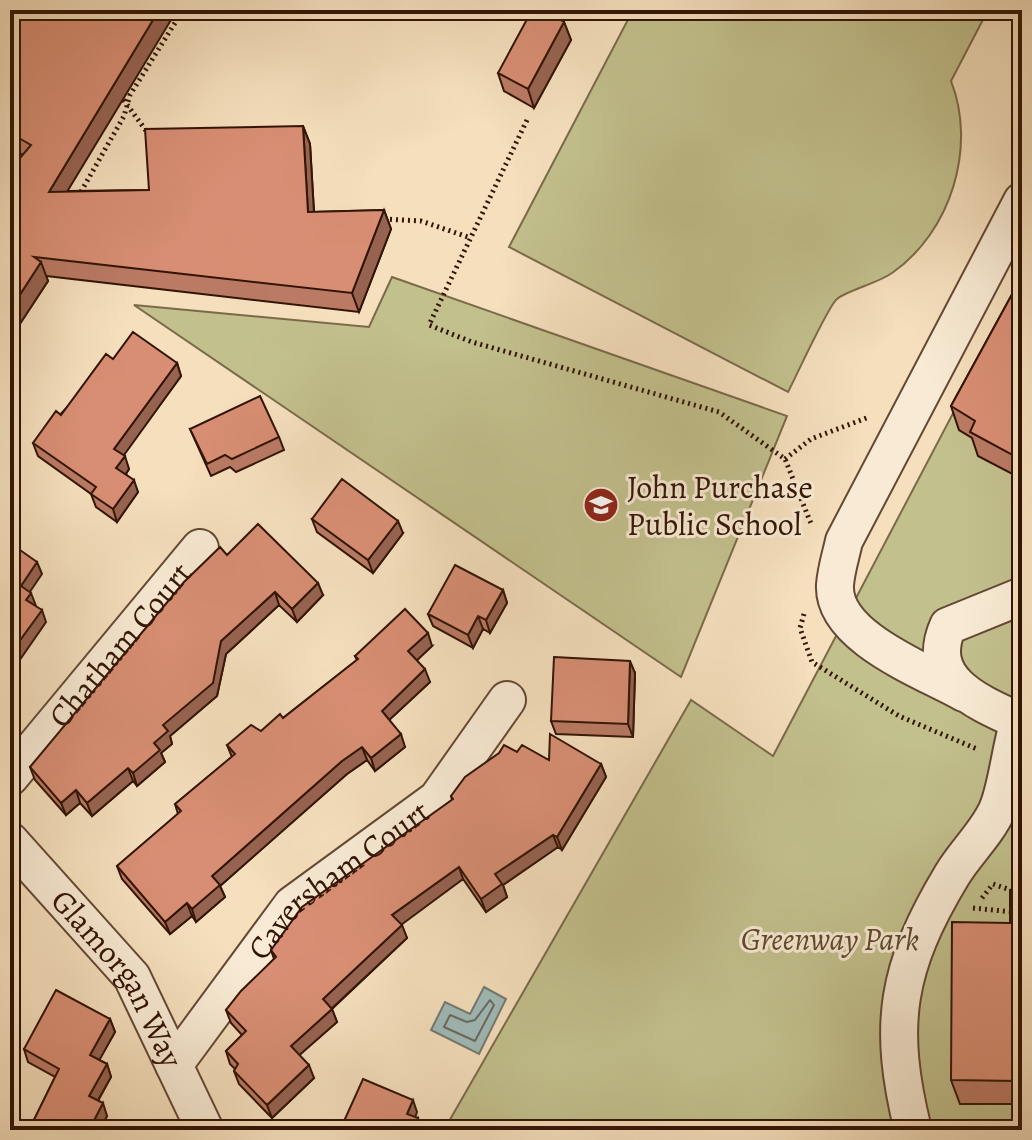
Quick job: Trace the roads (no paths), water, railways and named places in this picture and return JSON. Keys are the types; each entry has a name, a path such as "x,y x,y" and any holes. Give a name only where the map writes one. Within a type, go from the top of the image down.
{"street":[{"path":"913,1130 897,1052 901,990 922,929 953,873 997,812 1011,766 1020,718 964,693 865,638 840,612 835,586 844,541 1022,201"},
{"name":"Chatham Court","path":"10,777 200,548"},
{"path":"964,693 942,666 941,642 948,626 1022,596"},
{"name":"Caversham Court","path":"174,1065 292,905 437,799 507,700"},
{"name":"Glamorgan Way","path":"10,841 132,977 205,1130"}],"water":[{"path":"484,987 506,999 479,1054 431,1030 445,1002 470,1014"}],"place":[{"name":"John Purchase Public School","path":"601,505"}],"park label":[{"name":"Greenway Park","path":"830,939"}]}
